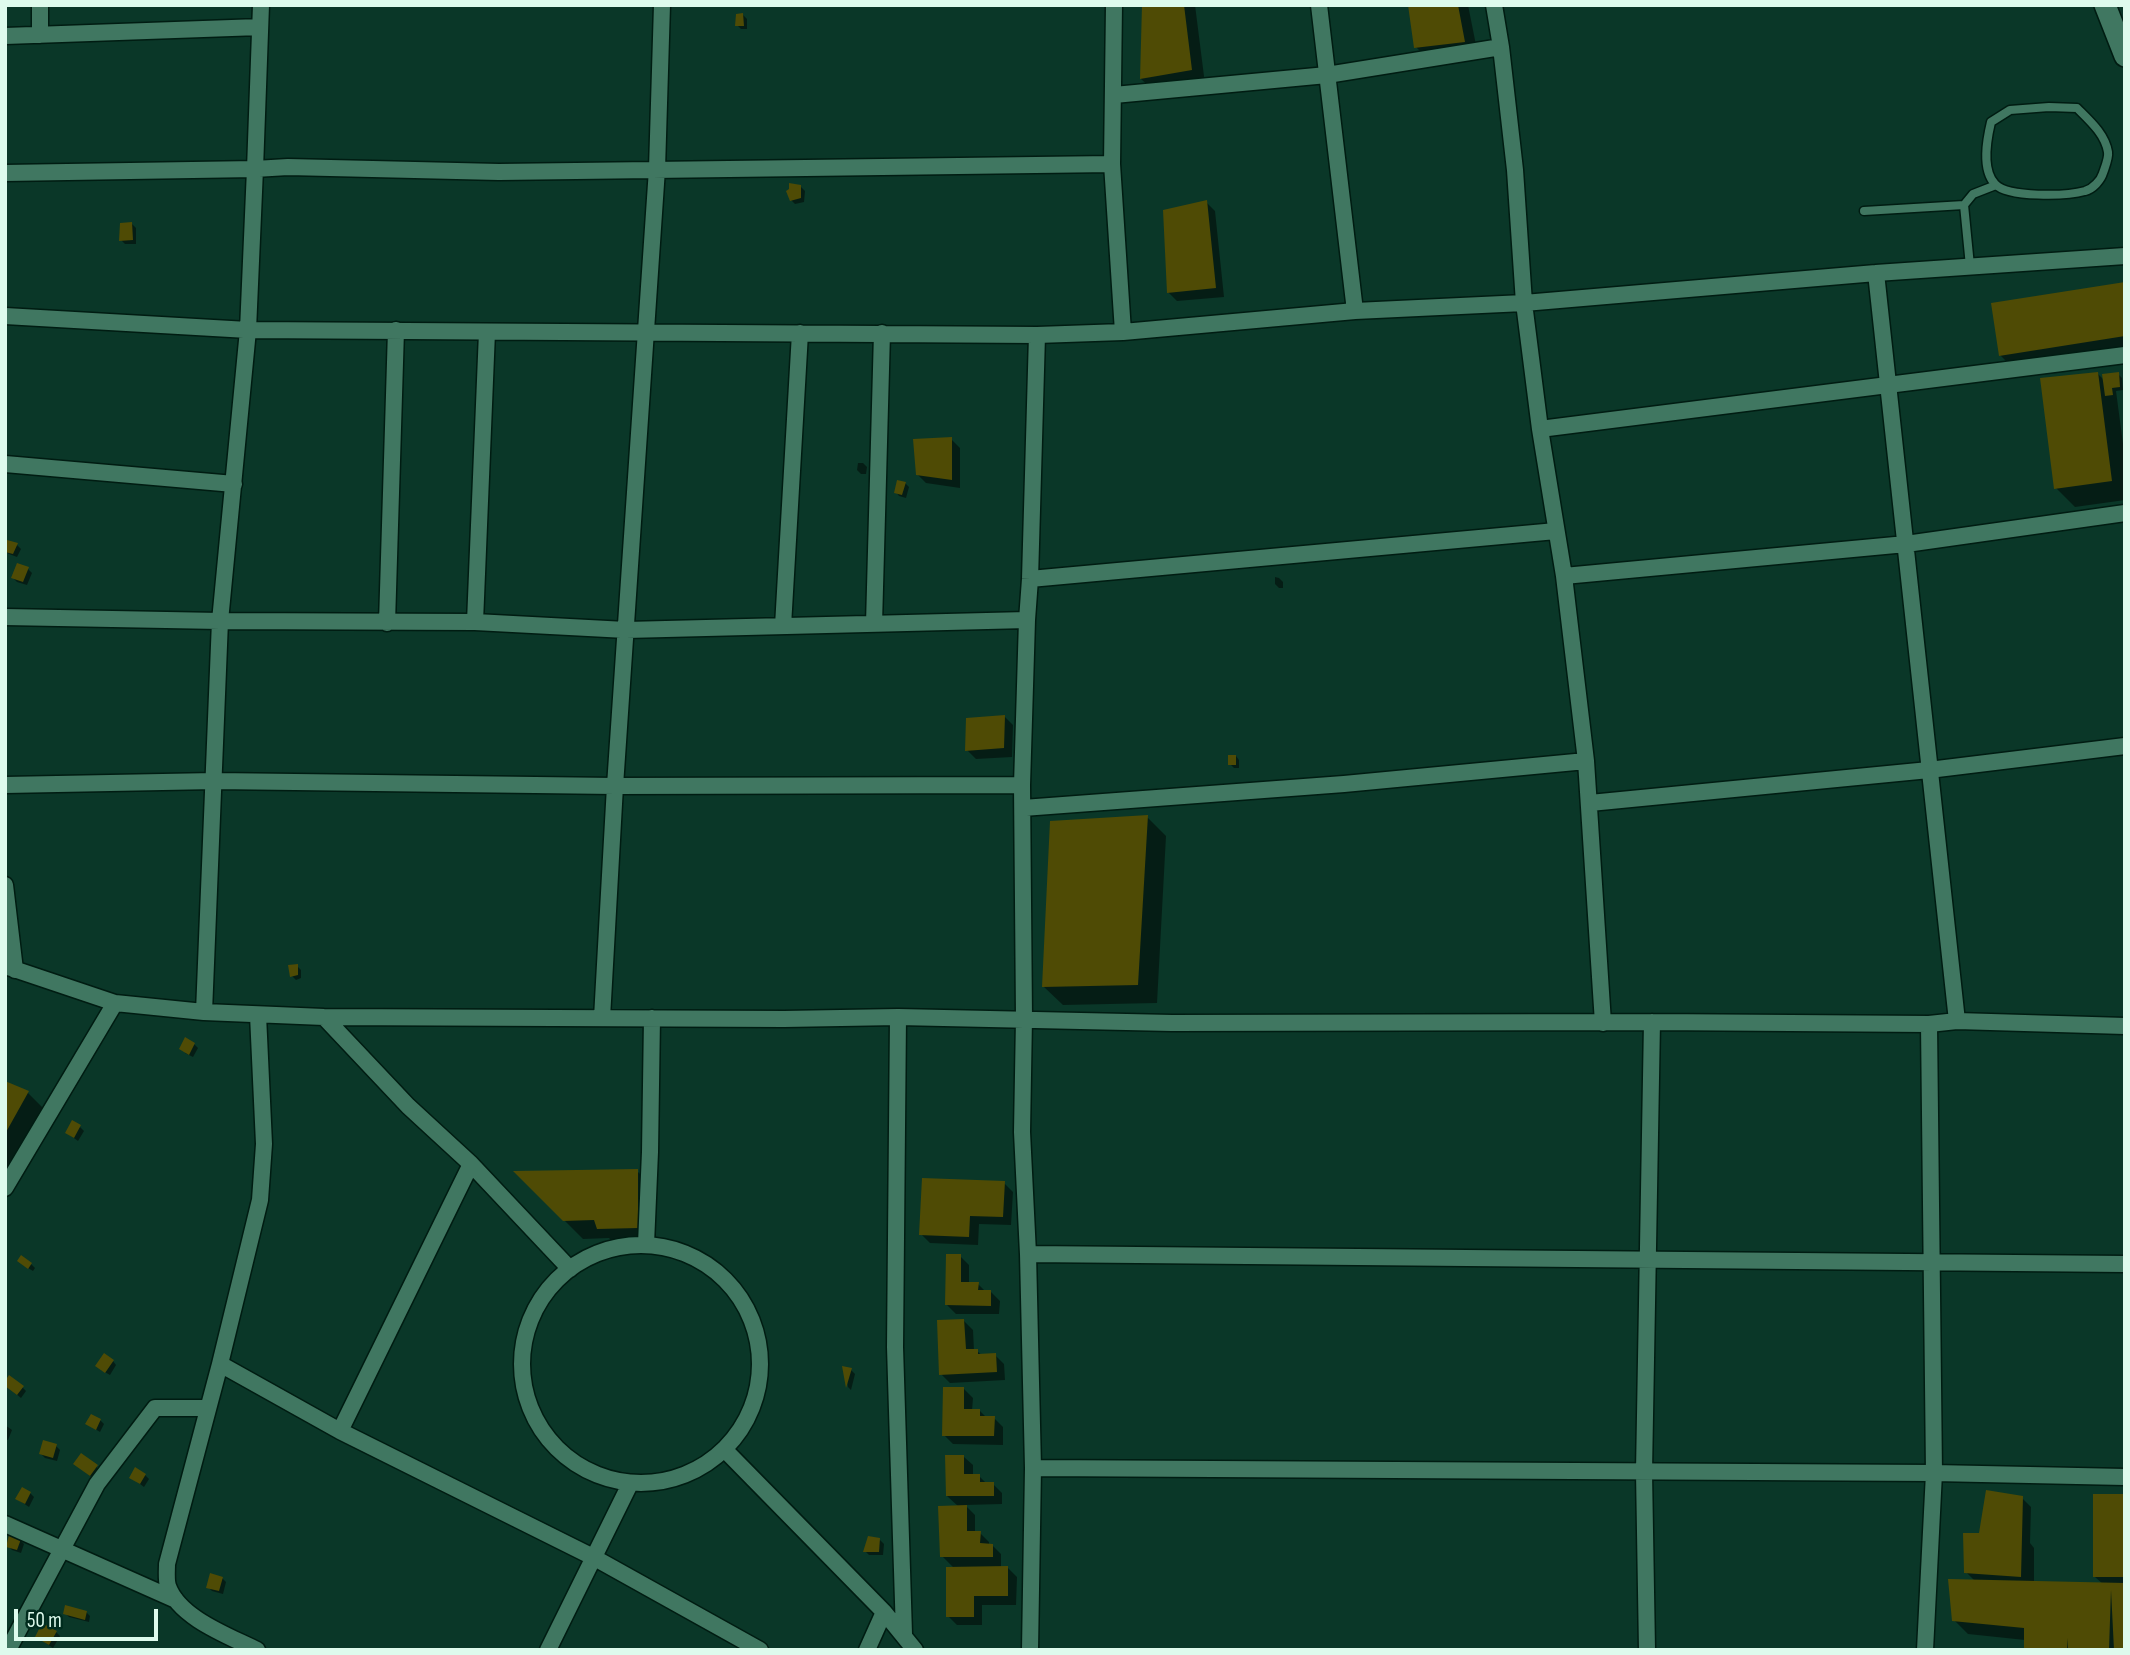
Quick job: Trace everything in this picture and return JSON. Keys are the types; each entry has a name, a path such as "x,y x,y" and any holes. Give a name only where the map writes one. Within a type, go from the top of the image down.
{"street":[{"path":"40,5 40,35"},
{"path":"204,1013 220,621 248,330 261,5"},
{"path":"602,1018 657,169 662,5"},
{"path":"1114,5 1112,164 1123,332"},
{"path":"1320,5 1355,311"},
{"path":"2105,5 2125,56"},
{"path":"1500,6 1501,47 1515,170 1524,303 1540,429 1564,576 1586,761 1604,1023"},
{"path":"5,36 260,27"},
{"path":"1114,95 1327,75 1501,47"},
{"path":"5,173 288,167 499,172 1112,164"},
{"path":"5,316 248,330 1037,335 1123,332 1355,311 1524,303 1876,273 2125,256"},
{"path":"1876,273 1957,1021"},
{"path":"387,623 396,330"},
{"path":"475,622 487,332"},
{"path":"874,624 882,332"},
{"path":"783,626 800,333"},
{"path":"1030,1650 1033,1468 1022,1132 1022,785 1037,335"},
{"path":"1540,429 2125,355"},
{"path":"5,464 234,484"},
{"path":"1564,576 1906,544 2125,513"},
{"path":"1030,579 1556,531"},
{"path":"5,617 475,622 626,630 1027,620"},
{"path":"1590,803 1929,770 2125,746"},
{"path":"1023,808 1344,784 1586,761"},
{"path":"5,785 215,781 615,786 1022,785"},
{"path":"5,886 10,968 115,1003 204,1013 324,1017 1024,1018 1172,1023 1652,1021 1929,1024 1957,1021 2125,1026"},
{"path":"5,1188 115,1003"},
{"path":"257,1650 196,1618 176,1600 167,1585 167,1564 260,1200 264,1144 258,1015"},
{"path":"324,1017 408,1106 471,1164 570,1269"},
{"path":"898,1017 895,1347 904,1634"},
{"path":"646,1244 652,1018"},
{"path":"1647,1650 1644,1472 1652,1021"},
{"path":"1925,1650 1934,1473 1929,1024"},
{"path":"340,1431 471,1164"},
{"path":"646,1244 676,1250 704,1262 728,1282 746,1307 754,1326 761,1366 756,1397 744,1425 725,1450 705,1466 681,1477 656,1483 630,1484 596,1476 565,1457 541,1430 526,1398 522,1362 528,1326 544,1294 570,1269 593,1254 619,1246 646,1244"},
{"path":"1028,1254 2125,1264"},
{"path":"220,1364 340,1431 593,1557 760,1650"},
{"path":"8,1650 97,1484 155,1408 208,1408"},
{"path":"725,1450 884,1612 915,1650"},
{"path":"1033,1468 1934,1473 2125,1477"},
{"path":"548,1650 630,1484"},
{"path":"5,1524 176,1600"},
{"path":"867,1650 884,1612"}],"lane":[{"path":"1970,266 1964,205 1973,194 1996,185 2007,191 2033,195 2086,191 2101,180 2108,154 2102,136 2077,108 2010,110 1991,122 1985,146 1990,174 1996,185"},
{"path":"1864,211 1964,205"}],"building":[{"path":"1142,5 1184,5 1192,70 1140,79"},
{"path":"1408,5 1458,5 1465,42 1414,48"},
{"path":"743,13 744,26 735,26 736,14"},
{"path":"789,183 801,185 801,198 790,201 786,191 789,189"},
{"path":"1207,200 1216,288 1167,293 1163,210"},
{"path":"132,222 133,240 119,241 120,223"},
{"path":"2125,282 2125,336 1999,356 1991,303"},
{"path":"2098,372 2112,481 2054,489 2040,378"},
{"path":"2119,372 2120,387 2112,388 2113,395 2105,396 2102,374"},
{"path":"952,437 952,480 916,475 913,439"},
{"path":"897,480 906,482 902,495 894,493"},
{"path":"7,540 18,543 13,554 5,552"},
{"path":"17,563 29,567 23,582 11,578"},
{"path":"1005,715 1004,748 965,751 966,718"},
{"path":"1228,755 1236,755 1236,765 1228,765"},
{"path":"1148,815 1138,985 1042,987 1050,821"},
{"path":"298,964 298,975 290,977 288,965"},
{"path":"185,1037 195,1043 189,1055 179,1049"},
{"path":"5,1081 29,1091 5,1134"},
{"path":"72,1120 81,1125 74,1138 65,1133"},
{"path":"638,1169 638,1228 597,1229 594,1220 563,1221 513,1171"},
{"path":"922,1178 1005,1181 1003,1217 970,1216 969,1237 919,1235"},
{"path":"946,1254 961,1254 961,1282 979,1282 978,1290 991,1290 991,1306 945,1305"},
{"path":"21,1255 32,1263 28,1269 17,1261"},
{"path":"964,1319 966,1349 978,1349 978,1354 996,1353 997,1372 939,1375 937,1320"},
{"path":"104,1353 114,1360 105,1373 95,1366"},
{"path":"842,1366 852,1368 846,1388"},
{"path":"9,1375 24,1386 17,1395 5,1386"},
{"path":"943,1387 964,1387 964,1409 980,1409 980,1416 995,1416 994,1436 942,1436"},
{"path":"91,1414 101,1419 96,1430 85,1424"},
{"path":"43,1440 57,1444 53,1458 39,1454"},
{"path":"81,1453 98,1465 90,1476 73,1464"},
{"path":"945,1455 964,1455 964,1474 980,1474 980,1482 994,1482 994,1496 946,1496"},
{"path":"135,1467 146,1474 140,1484 129,1478"},
{"path":"22,1487 31,1492 25,1504 15,1499"},
{"path":"1986,1490 2023,1496 2021,1577 1964,1573 1963,1533 1979,1533"},
{"path":"2093,1494 2125,1494 2125,1577 2093,1577"},
{"path":"967,1505 967,1531 981,1531 980,1543 993,1544 993,1557 940,1557 938,1506"},
{"path":"9,1535 21,1539 17,1550 6,1547"},
{"path":"868,1536 880,1538 879,1552 863,1552"},
{"path":"1008,1566 1008,1596 974,1596 974,1617 946,1617 946,1567"},
{"path":"210,1573 223,1577 219,1591 206,1588"},
{"path":"1948,1579 2125,1583 2125,1650 2114,1650 2111,1590 2109,1650 2068,1650 2067,1638 2067,1650 2024,1650 2024,1628 1952,1621"},
{"path":"65,1605 87,1611 85,1620 63,1614"},
{"path":"42,1623 57,1631 49,1645 35,1637"}]}
